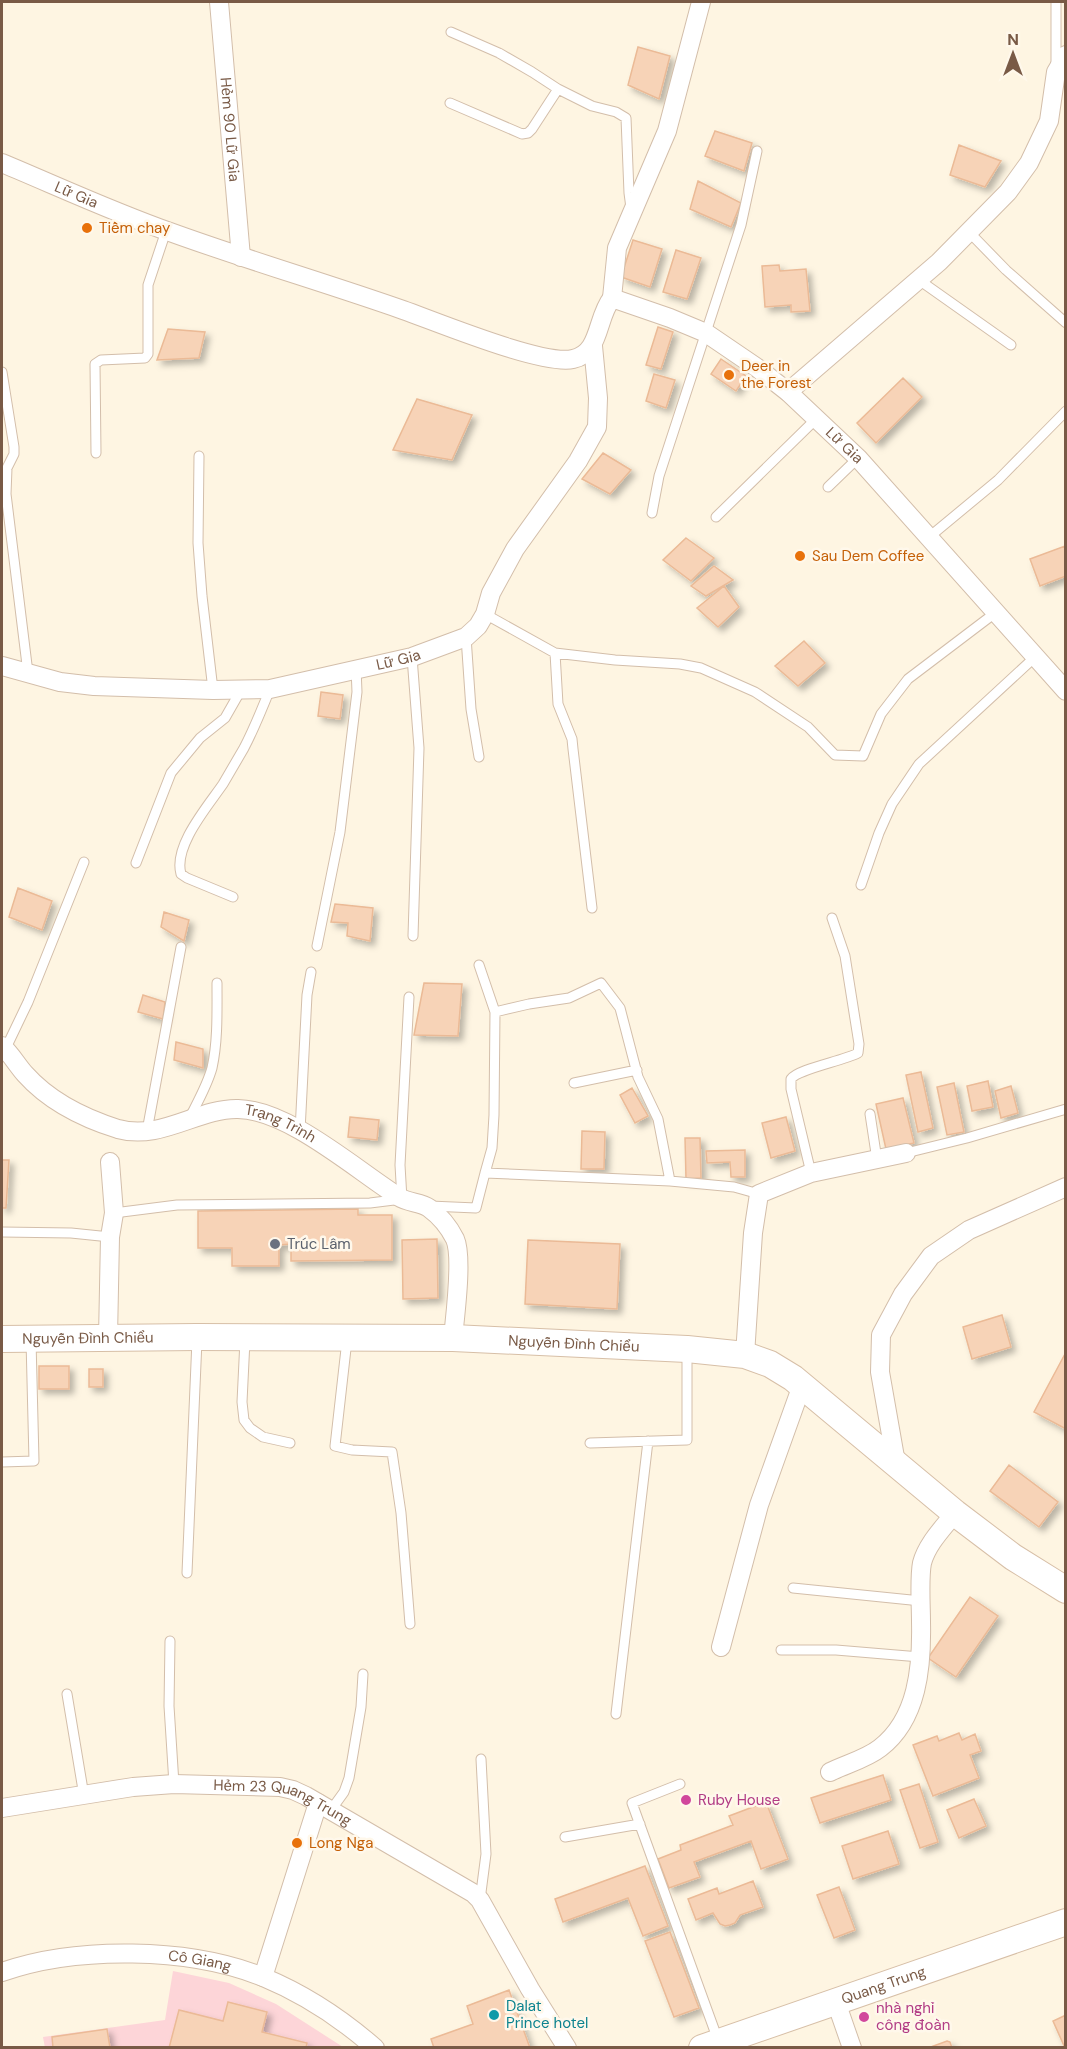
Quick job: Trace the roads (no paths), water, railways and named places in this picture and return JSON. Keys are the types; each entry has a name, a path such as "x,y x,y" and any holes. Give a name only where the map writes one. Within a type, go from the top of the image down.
{"main road":[{"name":"Nguyễn Đình Chiểu","path":"2,1339 453,1338 687,1349 745,1354 770,1364 802,1385 955,1513 1013,1557 1065,1590"},
{"name":"Quang Trung","path":"710,2045 1065,1922"}],"street":[{"name":"Hẻm 90 Lữ Gia","path":"219,2 241,257"},
{"path":"466,637 478,626 485,614 491,593 515,549 578,461 597,427 598,398 593,346 605,307 612,297 617,248 667,131 701,2"},
{"path":"788,392 919,280 1008,192 1029,163 1049,121 1056,72 1065,55"},
{"name":"Lữ Gia","path":"2,163 166,231 526,352 564,360 583,355 593,346"},
{"name":"Lữ Gia","path":"612,297 706,333 788,392 858,458 994,613 1065,688"},
{"name":"Lữ Gia","path":"2,666 60,682 94,686 213,690 270,689 411,657 466,637"},
{"name":"Trạng Trình","path":"3,1048 40,1089 78,1114 121,1130 147,1131 188,1122 215,1112 237,1109 254,1111 276,1118 300,1131 402,1199 427,1206 446,1223 456,1241 458,1270 453,1338"},
{"path":"745,1354 753,1233 759,1194 812,1173 906,1153"},
{"path":"108,1338 110,1237 114,1213 110,1162"},
{"path":"896,1463 880,1372 881,1335 903,1294 931,1256 969,1230 1065,1187"},
{"path":"722,1647 759,1505 802,1385"},
{"path":"830,1772 877,1750 888,1741 908,1712 917,1684 920,1657 922,1562 935,1538 955,1513"},
{"name":"Hẻm 23 Quang Trung","path":"2,1808 133,1787 174,1784 280,1787 293,1790 480,1899 530,1989 567,2048"},
{"path":"263,1977 325,1807"},
{"name":"Cô Giang","path":"2,1972 49,1959 115,1953 148,1954 226,1965 263,1977 316,2004 375,2048"},
{"path":"837,2002 852,2048"}],"lane":[{"path":"1056,2 1056,72"},
{"path":"451,32 499,53 558,89 592,106 616,112 626,118 632,213"},
{"path":"450,103 522,134 532,129 558,89"},
{"path":"652,513 659,476 741,225 757,151"},
{"path":"96,453 95,364 101,360 145,358 148,354 147,293 166,231"},
{"path":"969,232 1006,270 1065,323"},
{"path":"919,280 1011,345"},
{"path":"2,372 14,447 14,454 7,468 6,494 28,673"},
{"path":"928,538 998,480 1065,411"},
{"path":"716,517 816,419"},
{"path":"199,456 198,543 213,690"},
{"path":"828,487 858,458"},
{"path":"485,614 555,653 702,668 755,692 808,727 835,755 863,756 882,714 908,679 994,613"},
{"path":"466,637 471,709 479,757"},
{"path":"555,653 558,704 572,739 592,908"},
{"path":"411,657 419,748 413,936"},
{"path":"861,885 887,814 919,764 1035,657"},
{"path":"317,946 340,831 357,692 356,668"},
{"path":"233,897 181,874 180,861 193,827 224,783 260,716 270,689"},
{"path":"136,862 171,773 200,738 225,718 241,690"},
{"path":"3,1048 28,1002 84,862"},
{"path":"812,1173 791,1089 791,1079 798,1073 849,1058 858,1053 859,1044 844,956 832,918"},
{"path":"147,1131 181,947"},
{"path":"427,1206 476,1208 492,1148 495,1012 479,965"},
{"path":"300,1131 307,994 311,972"},
{"path":"188,1122 208,1081 212,1066 217,1020 217,983"},
{"path":"495,1012 569,998 602,983 620,1008 637,1070 658,1119 670,1181"},
{"path":"114,1213 177,1205 370,1203 402,1199 400,1165 409,997"},
{"path":"574,1083 637,1070"},
{"path":"906,1153 967,1138 1065,1109"},
{"path":"870,1114 877,1160"},
{"path":"485,1173 670,1181 734,1187 759,1194"},
{"path":"2,1232 71,1233 110,1237"},
{"path":"187,1573 197,1337"},
{"path":"245,1338 242,1402 244,1420 250,1428 263,1437 290,1443"},
{"path":"347,1338 335,1446 351,1450 392,1452 402,1524 410,1624"},
{"path":"2,1462 34,1461 31,1339"},
{"path":"590,1443 687,1440 687,1349"},
{"path":"616,1714 648,1441"},
{"path":"794,1588 921,1601"},
{"path":"170,1641 169,1706 174,1784"},
{"path":"781,1650 836,1650 920,1657"},
{"path":"325,1807 344,1792 349,1778 361,1707 363,1674"},
{"path":"67,1694 84,1796"},
{"path":"480,1899 486,1854 481,1759"},
{"path":"680,1784 632,1803 710,2045"},
{"path":"565,1838 640,1824"}],"place":[{"name":"Tiềm chay","path":"87,228"},
{"name":"Deer in the Forest","path":"729,375"},
{"name":"Sau Dem Coffee","path":"800,556"},
{"name":"Trúc Lâm","path":"275,1244"},
{"name":"Ruby House","path":"686,1800"},
{"name":"Long Nga","path":"297,1843"},
{"name":"Dalat Prince hotel","path":"494,2015"},
{"name":"nhà nghỉ công đoàn","path":"864,2017"}]}
